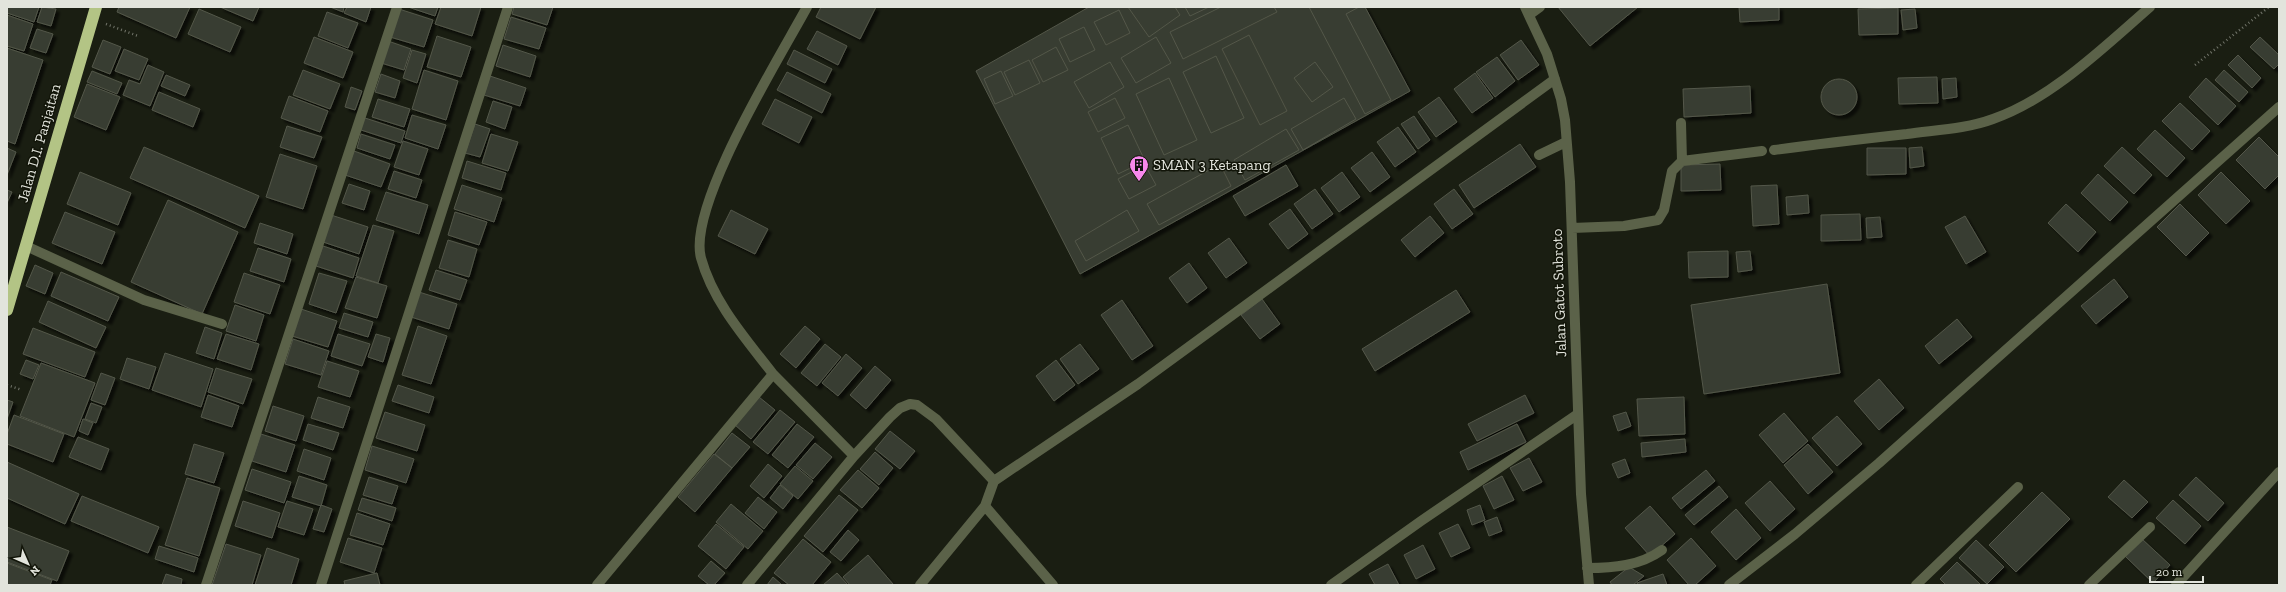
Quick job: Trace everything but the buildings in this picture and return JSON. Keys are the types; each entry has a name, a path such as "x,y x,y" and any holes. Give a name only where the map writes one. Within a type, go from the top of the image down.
{"highway":[{"name":"Jalan D.I. Panjaitan","path":"7,310 94,13"}],"street":[{"path":"206,585 397,7"},
{"path":"321,585 508,7"},
{"path":"807,7 737,135 708,204 701,228 701,257 709,279 742,333 773,374 854,456"},
{"path":"1527,11 1540,7"},
{"path":"1774,150 1972,125 1993,119 2036,98 2056,85 2150,7"},
{"name":"Jalan Gatot Subroto","path":"1527,11 1562,99 1570,182 1578,414 1587,584"},
{"path":"920,585 985,506 994,481 1138,384 1555,79"},
{"path":"1729,585 1795,534 1878,463 2279,107"},
{"path":"1681,123 1682,161"},
{"path":"1539,155 1566,142"},
{"path":"1572,228 1624,226 1658,220 1664,210 1672,171 1682,161 1762,151"},
{"path":"26,246 144,300 222,324"},
{"path":"597,585 773,374"},
{"path":"747,585 854,456 900,408 910,404 917,405 936,419 994,481"},
{"path":"1331,585 1420,521 1578,414"},
{"path":"2176,585 2279,472"},
{"path":"1916,585 2018,487"},
{"path":"985,506 1052,585"},
{"path":"2089,585 2150,526"},
{"path":"1587,568 1605,568 1641,562 1662,550"}],"path":[{"path":"2195,65 2269,7"},
{"path":"94,13 138,36"},
{"path":"7,385 22,390"}],"place":[{"name":"SMAN 3 Ketapang","path":"1139,182"}]}
